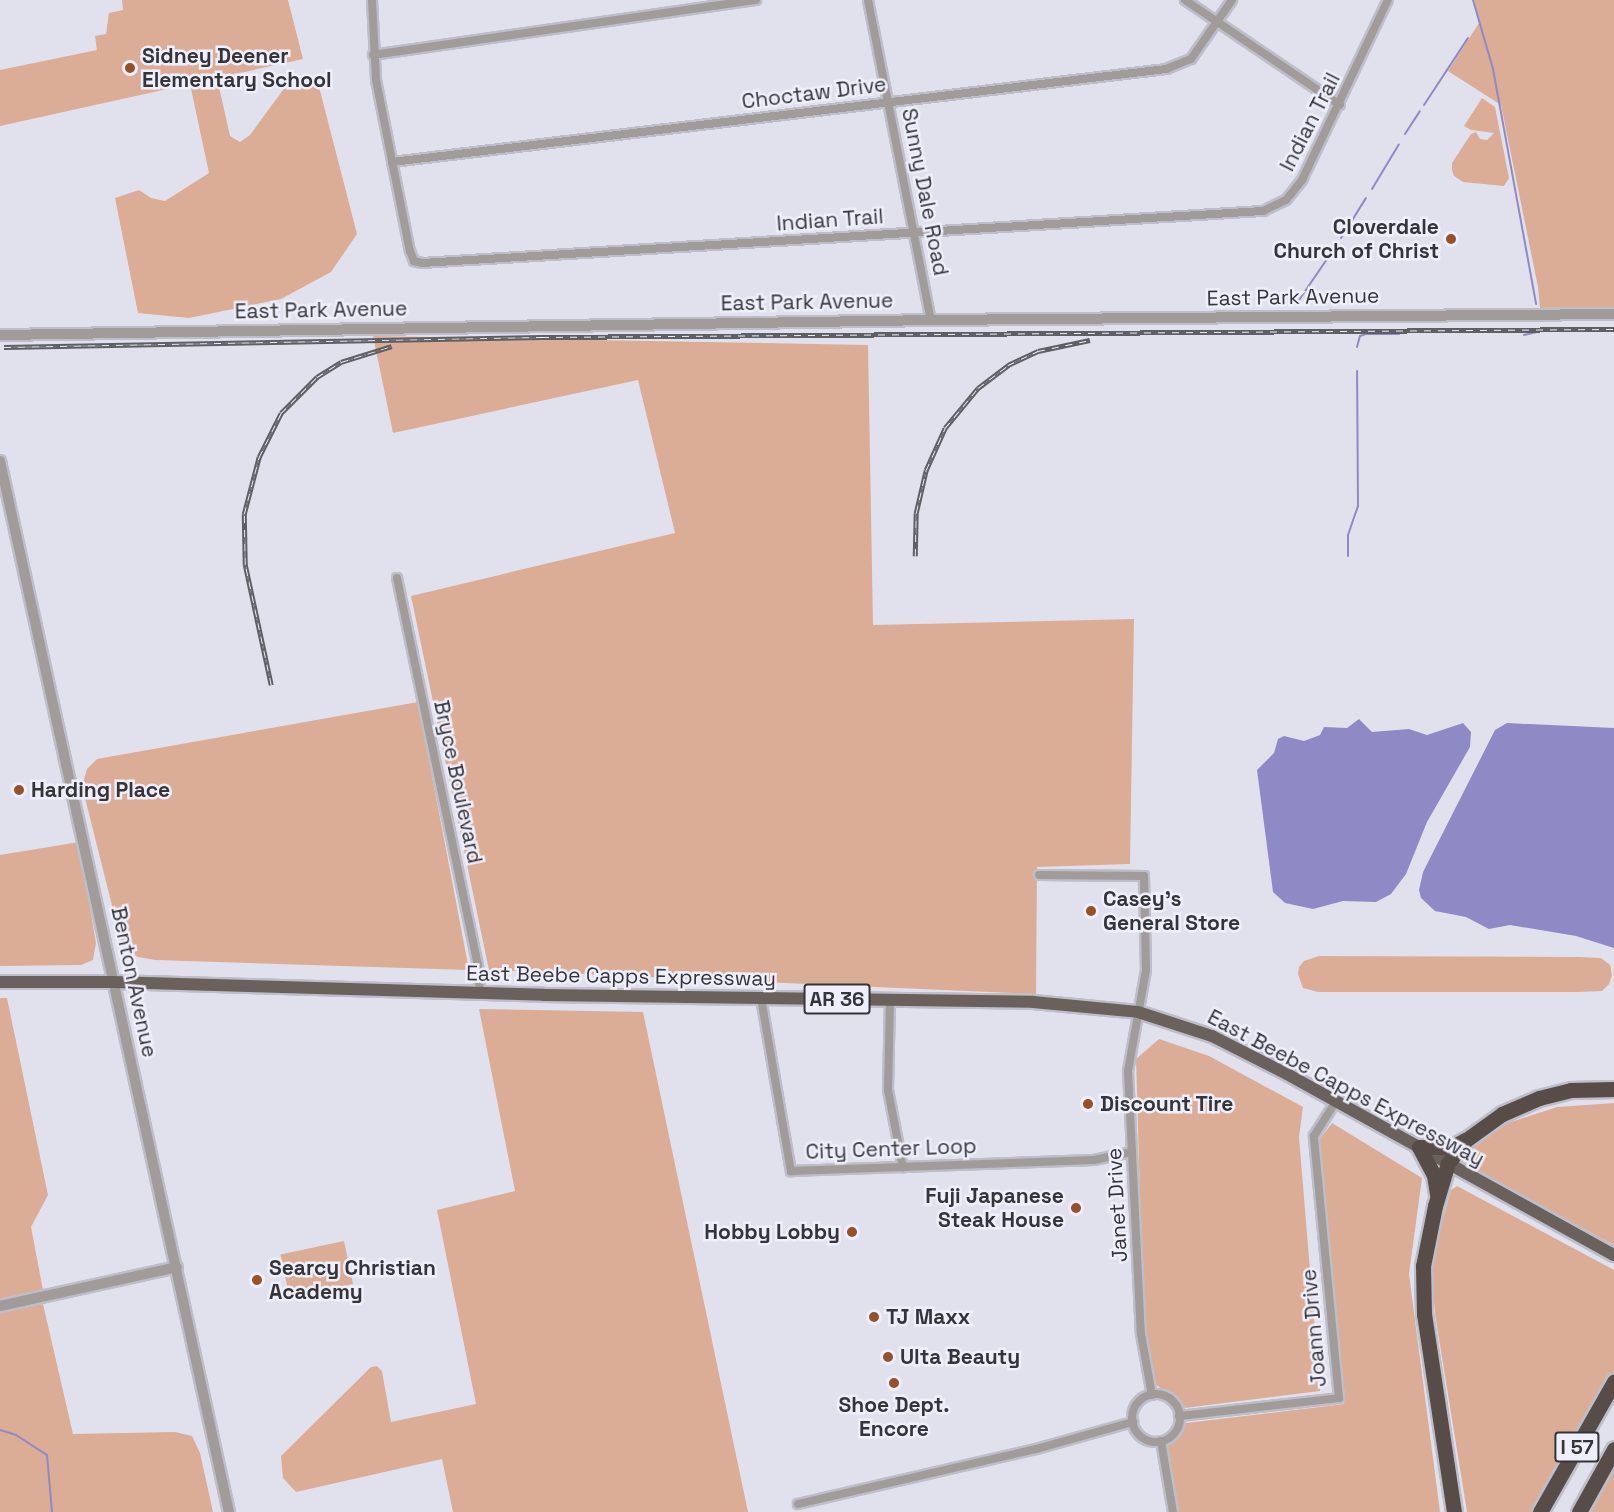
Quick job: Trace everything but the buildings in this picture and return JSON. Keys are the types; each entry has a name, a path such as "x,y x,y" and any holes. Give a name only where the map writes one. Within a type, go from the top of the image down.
{"highway":[{"path":"1419,1147 1452,1147 1466,1140 1502,1114 1539,1098 1571,1090 1614,1089"},
{"path":"1454,1512 1424,1314 1423,1266 1437,1196 1448,1163 1466,1140"},
{"path":"1419,1147 1426,1156 1434,1175 1437,1196"},
{"name":"I 57","path":"1540,1512 1614,1382"},
{"name":"I 57","path":"1579,1512 1614,1449"}],"main road":[{"name":"East Beebe Capps Expressway","path":"0,982 113,982 480,993 1034,1002 1138,1012 1212,1036 1336,1101 1614,1255"}],"street":[{"name":"Indian Trail","path":"372,0 375,17 373,55 410,251 418,263 1263,211 1286,200 1295,190 1340,105 1388,0"},
{"path":"373,55 756,0"},
{"name":"Sunny Dale Road","path":"868,0 931,320"},
{"path":"1185,0 1340,105"},
{"name":"Choctaw Drive","path":"392,162 1166,69 1191,59 1232,0"},
{"name":"East Park Avenue","path":"0,335 931,320 1614,314"},
{"name":"Benton Avenue","path":"0,460 229,1512"},
{"name":"Bryce Boulevard","path":"397,578 477,965 480,993"},
{"name":"Janet Drive","path":"1039,875 1144,876 1146,970 1128,1071 1141,1334 1152,1395"},
{"name":"City Center Loop","path":"761,998 791,1171 1094,1160 1132,1152"},
{"path":"890,1000 888,1090 903,1167"},
{"name":"Joann Drive","path":"1179,1416 1339,1398 1314,1136 1336,1101"},
{"path":"0,1306 177,1266"},
{"path":"1152,1395 1172,1400 1179,1416 1178,1428 1161,1441 1145,1439 1138,1434 1133,1422 1137,1404 1152,1395"},
{"path":"798,1504 1036,1449 1133,1422"},
{"path":"1161,1441 1173,1512"}],"shaded area":[{"path":"122,0 288,0 303,59 217,78 230,136 240,142 250,135 291,79 317,79 357,234 331,272 281,299 189,318 138,313 115,198 139,190 151,198 165,201 209,173 190,84 0,126 0,70 97,50 95,36 106,34 109,13 123,10"},
{"path":"1474,0 1614,0 1614,307 1540,308 1538,287 1501,105 1448,71 1479,23"},
{"path":"1482,98 1495,107 1509,178 1504,186 1463,182 1454,176 1452,170 1452,163 1471,134 1476,132 1480,139 1487,140 1494,133 1471,130 1464,126"},
{"path":"373,336 868,345 873,625 1134,619 1130,864 1037,867 1036,994 489,970 411,596 675,533 638,380 393,433"},
{"path":"418,702 469,970 155,960 138,957 123,949 82,786 87,769 97,759"},
{"path":"1359,719 1372,732 1409,729 1427,735 1463,723 1471,732 1470,747 1427,822 1406,874 1391,894 1376,902 1343,901 1313,909 1285,903 1273,892 1257,770 1274,753 1278,739 1284,736 1304,741 1320,735 1324,727 1347,728"},
{"path":"1507,723 1614,728 1614,948 1576,936 1510,925 1489,929 1466,917 1435,911 1421,898 1419,890 1423,872 1495,730"},
{"path":"79,842 96,943 93,960 81,965 0,966 0,855"},
{"path":"1319,956 1601,958 1610,965 1612,975 1609,984 1602,991 1318,992 1303,988 1298,974 1299,967 1304,961"},
{"path":"0,998 7,998 48,1195 31,1227 43,1290 0,1300"},
{"path":"479,1009 643,1012 748,1512 453,1512 442,1459 296,1492 283,1478 281,1456 371,1367 377,1366 382,1371 391,1422 476,1404 437,1210 515,1191"},
{"path":"1159,1039 1209,1056 1303,1107 1299,1137 1320,1391 1185,1408 1154,1383 1144,1332 1136,1059"},
{"path":"1614,1103 1614,1245 1465,1165 1465,1154 1473,1145 1508,1123 1557,1107"},
{"path":"1332,1123 1422,1178 1409,1274 1440,1512 1179,1512 1167,1445 1186,1423 1344,1404 1319,1140"},
{"path":"1457,1186 1614,1270 1614,1371 1534,1512 1467,1512 1435,1314 1433,1288 1433,1261 1440,1229 1451,1190"},
{"path":"344,1241 353,1284 290,1298 280,1255"},
{"path":"43,1304 73,1434 175,1432 192,1436 200,1453 213,1512 0,1512 0,1313"},
{"path":"1614,1464 1614,1512 1588,1512"}],"waterway":[{"path":"1473,0 1493,69 1536,304"},
{"path":"1424,105 1468,38"},
{"path":"1405,134 1420,111"},
{"path":"1372,189 1399,144"},
{"path":"1341,238 1366,198"},
{"path":"1299,300 1338,243"},
{"path":"1524,335 1537,332"},
{"path":"1357,347 1360,336 1366,334 1399,334"},
{"path":"1348,556 1348,535 1358,506 1357,371"},
{"path":"0,1430 16,1435 47,1455 52,1512"}],"railway":[{"path":"4,347 542,337 1614,329"},
{"path":"915,556 916,513 926,470 945,428 978,388 1008,365 1038,351 1090,340"},
{"path":"271,685 245,565 244,514 259,457 281,413 317,377 341,362 392,346"}],"place":[{"name":"Sidney Deener Elementary School","path":"130,68"},
{"name":"Cloverdale Church of Christ","path":"1451,239"},
{"name":"Harding Place","path":"19,790"},
{"name":"Casey's General Store","path":"1091,911"},
{"name":"Discount Tire","path":"1088,1104"},
{"name":"Fuji Japanese Steak House","path":"1076,1208"},
{"name":"Hobby Lobby","path":"852,1232"},
{"name":"Searcy Christian Academy","path":"257,1280"},
{"name":"TJ Maxx","path":"874,1317"},
{"name":"Ulta Beauty","path":"888,1357"},
{"name":"Shoe Dept. Encore","path":"894,1383"}]}
